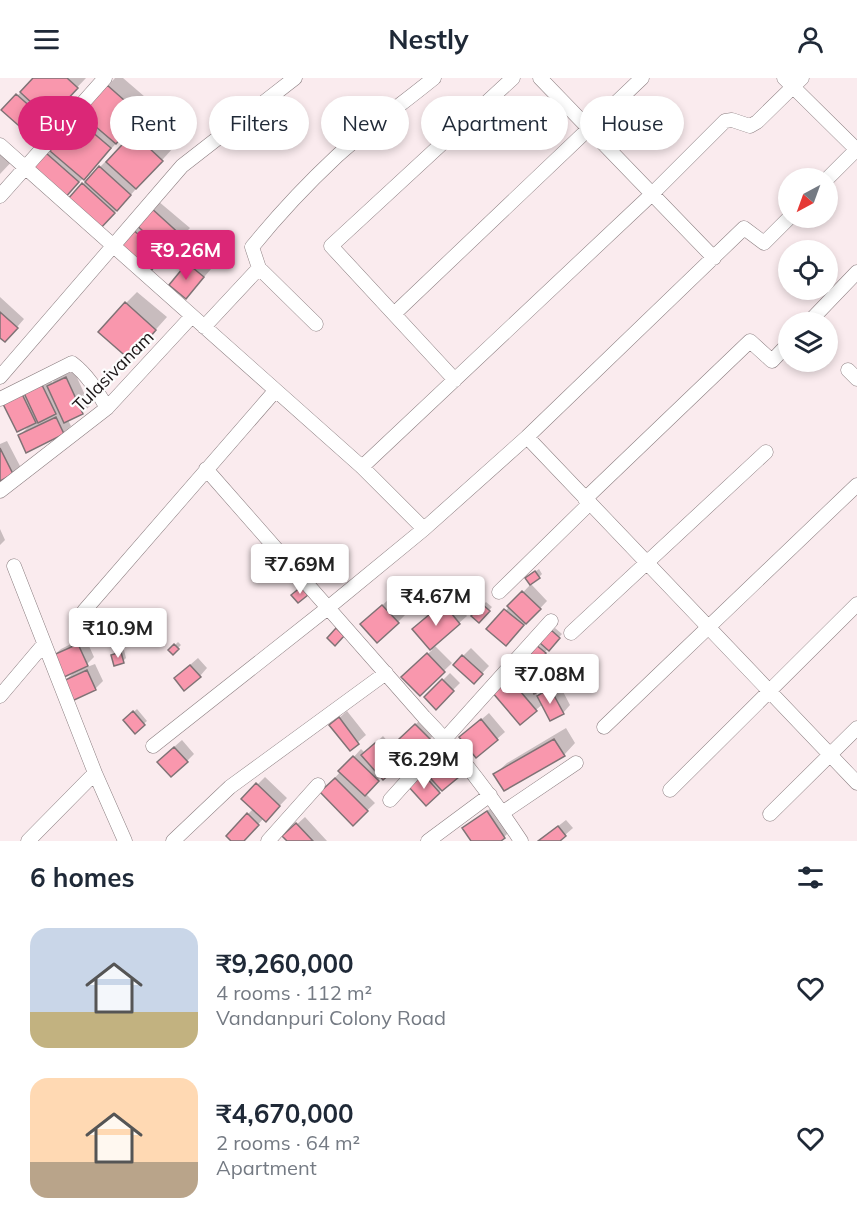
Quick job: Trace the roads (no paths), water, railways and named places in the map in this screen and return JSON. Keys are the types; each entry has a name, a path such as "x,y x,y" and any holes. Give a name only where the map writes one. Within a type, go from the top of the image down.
{"street":[{"path":"0,196 105,78"},
{"path":"0,377 182,166 295,78"},
{"path":"316,324 259,268 252,247 279,214 338,156 434,78"},
{"path":"455,380 331,246 513,78"},
{"path":"540,78 580,120"},
{"path":"623,96 642,78"},
{"path":"362,467 652,194 725,121 732,120 750,126 757,122 793,81 857,149 838,168"},
{"path":"394,314 580,138"},
{"path":"0,145 362,467 424,529"},
{"path":"609,150 714,258"},
{"path":"153,746 424,529 527,437 744,228 764,243 779,228"},
{"path":"204,327 259,268"},
{"path":"818,312 857,272"},
{"name":"Tulasivanam","path":"0,490 107,408 192,316"},
{"path":"499,592 750,342 772,361 778,355"},
{"path":"0,399 72,363 81,369 107,408"},
{"path":"84,611 275,392"},
{"path":"527,437 857,783"},
{"path":"571,633 766,452"},
{"path":"206,470 445,738 490,795 521,841"},
{"path":"604,727 857,485"},
{"path":"14,566 95,773 125,841"},
{"path":"670,790 857,604"},
{"path":"390,800 551,621"},
{"path":"0,696 44,644"},
{"path":"173,841 230,787 386,673"},
{"path":"770,814 857,728"},
{"path":"502,813 576,764"},
{"path":"28,841 95,773"},
{"path":"268,841 318,785"},
{"path":"428,841 490,795"}]}
